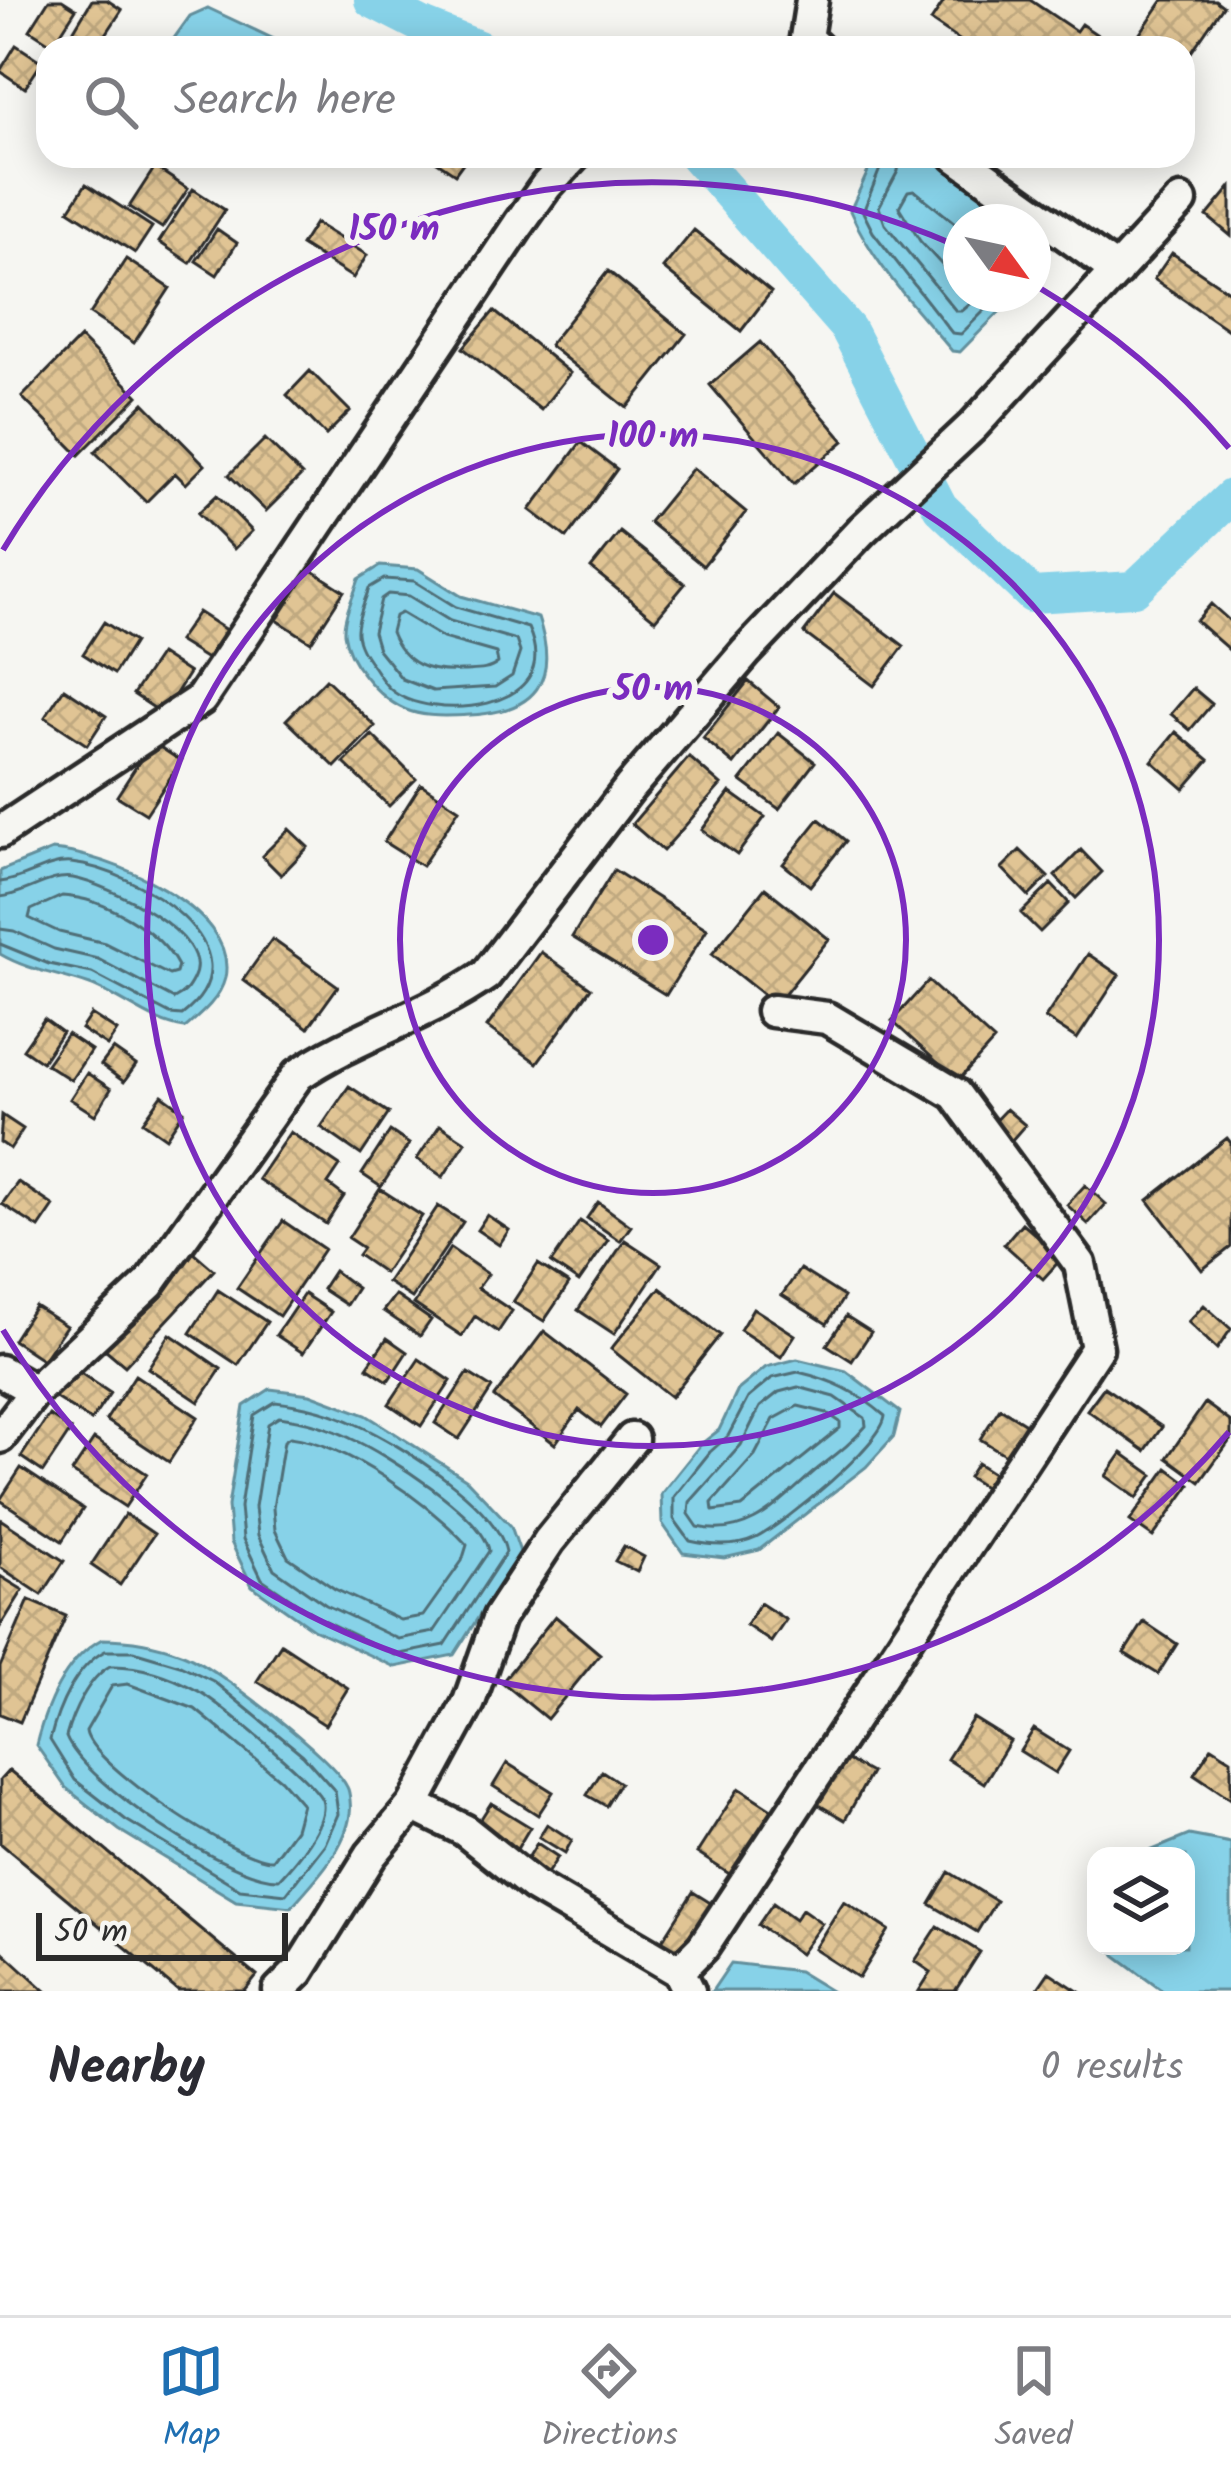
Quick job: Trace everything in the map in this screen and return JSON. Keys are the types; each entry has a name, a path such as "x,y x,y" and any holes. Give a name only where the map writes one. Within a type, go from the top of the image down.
{"street":[{"path":"806,36 812,0"},
{"path":"0,832 201,699 519,224 564,168"},
{"path":"973,168 1117,271"},
{"path":"0,1437 35,1390 149,1284 298,1076 323,1058 461,993 486,975 630,787 746,652 862,530 973,426 1181,201"},
{"path":"413,1805 464,1830 534,1886 684,1981 1097,1348 1080,1264 955,1094 826,1018 772,1012"},
{"path":"0,1371 35,1390"},
{"path":"279,1991 298,1972 371,1855 413,1805 469,1702 500,1617 549,1541 632,1439"}],"water":[{"path":"208,8 268,36 176,36 190,16"},
{"path":"870,168 958,168 1001,204 943,204 943,312 999,312 960,352 952,351 870,249 850,211"},
{"path":"380,566 418,569 461,596 538,618 546,659 537,689 511,707 470,715 411,712 387,699 357,666 344,633 359,579"},
{"path":"52,850 134,873 191,908 211,929 224,953 225,978 214,1000 185,1028 160,1021 90,985 0,954 0,871"},
{"path":"797,1359 846,1371 900,1412 894,1436 866,1467 759,1550 724,1558 683,1553 662,1523 661,1494 701,1444 719,1430 738,1390 766,1367"},
{"path":"270,1389 310,1394 366,1415 467,1480 511,1526 520,1552 454,1655 395,1667 313,1629 252,1586 231,1542 228,1506 244,1406"},
{"path":"102,1639 153,1644 198,1662 271,1714 320,1756 347,1787 350,1811 342,1840 291,1907 236,1901 119,1830 66,1788 36,1745 58,1685 77,1659"},
{"path":"1189,1835 1231,1843 1231,1991 1164,1991 1115,1955 1195,1955 1195,1847 1160,1847"},
{"path":"731,1963 798,1971 831,1991 712,1991"}],"building":[{"path":"49,0 62,0 76,9 59,36 39,36 30,30"},
{"path":"92,0 107,0 122,10 105,36 70,36"},
{"path":"945,0 1030,0 1076,31 1081,24 1099,36 953,36 931,21"},
{"path":"1163,0 1215,0 1223,6 1195,47 1195,36 1138,36"},
{"path":"16,45 36,58 36,71 25,88 0,71"},
{"path":"154,168 188,189 162,228 129,207"},
{"path":"86,184 152,227 135,253 69,210"},
{"path":"1231,187 1231,236 1207,216"},
{"path":"193,189 225,210 190,263 159,242"},
{"path":"315,223 367,255 353,278 301,245"},
{"path":"217,229 237,243 217,275 196,261"},
{"path":"694,230 771,292 741,331 663,268"},
{"path":"1172,253 1231,293 1231,332 1154,279"},
{"path":"126,259 170,288 134,343 90,314"},
{"path":"608,271 686,334 627,408 549,345"},
{"path":"494,311 570,373 541,410 463,348"},
{"path":"80,338 138,396 79,455 22,397"},
{"path":"760,342 844,441 794,484 710,385"},
{"path":"310,371 350,411 326,435 287,395"},
{"path":"144,403 205,465 186,484 175,473 146,502 95,452"},
{"path":"265,439 302,475 266,511 229,475"},
{"path":"581,442 617,469 567,538 530,510"},
{"path":"693,468 746,512 703,566 649,522"},
{"path":"217,495 252,531 234,549 198,513"},
{"path":"620,532 685,584 655,620 591,568"},
{"path":"310,569 344,591 311,642 277,620"},
{"path":"834,593 904,646 874,686 804,633"},
{"path":"1211,604 1231,622 1229,650 1196,621"},
{"path":"198,612 232,634 213,663 178,641"},
{"path":"104,622 134,642 114,674 83,654"},
{"path":"160,654 189,673 163,714 133,694"},
{"path":"326,679 375,726 335,767 286,720"},
{"path":"748,681 779,707 734,764 703,738"},
{"path":"64,688 106,716 87,745 45,717"},
{"path":"1193,688 1212,704 1190,730 1171,714"},
{"path":"1176,732 1209,760 1184,789 1152,761"},
{"path":"778,733 815,762 779,809 741,781"},
{"path":"372,735 416,779 389,806 344,763"},
{"path":"152,742 181,761 146,814 117,796"},
{"path":"689,757 721,785 663,851 632,824"},
{"path":"421,784 459,809 422,866 384,842"},
{"path":"730,792 765,817 737,855 702,830"},
{"path":"819,819 846,841 810,886 783,864"},
{"path":"289,829 308,847 281,875 262,856"},
{"path":"1020,850 1048,877 1029,896 1002,868"},
{"path":"1081,850 1102,872 1076,898 1055,876"},
{"path":"614,870 707,929 666,995 572,937"},
{"path":"1051,884 1069,903 1040,932 1021,913"},
{"path":"765,888 829,939 776,1005 712,954"},
{"path":"272,939 338,986 308,1028 243,980"},
{"path":"541,952 591,988 537,1063 487,1027"},
{"path":"1088,954 1119,975 1077,1039 1045,1018"},
{"path":"928,981 994,1041 958,1081 892,1021"},
{"path":"91,1014 117,1031 107,1046 81,1029"},
{"path":"44,1019 62,1032 42,1062 23,1049"},
{"path":"67,1034 91,1050 71,1080 46,1064"},
{"path":"113,1049 136,1065 124,1082 101,1065"},
{"path":"87,1073 111,1089 95,1115 70,1099"},
{"path":"349,1086 389,1113 361,1155 321,1127"},
{"path":"162,1095 184,1111 166,1138 143,1122"},
{"path":"1006,1109 1025,1125 1003,1150 984,1132"},
{"path":"2,1115 23,1129 10,1149 0,1142"},
{"path":"440,1125 466,1142 443,1177 417,1159"},
{"path":"390,1131 409,1144 381,1187 362,1174"},
{"path":"290,1132 340,1166 328,1184 344,1196 326,1224 258,1179"},
{"path":"1227,1138 1231,1143 1231,1247 1202,1270 1148,1200"},
{"path":"18,1182 54,1206 39,1228 2,1204"},
{"path":"1085,1185 1106,1204 1088,1224 1067,1205"},
{"path":"380,1189 422,1216 384,1273 358,1255 363,1248 348,1238"},
{"path":"598,1202 631,1226 620,1241 587,1218"},
{"path":"438,1206 463,1222 412,1298 387,1282"},
{"path":"487,1215 509,1230 499,1245 477,1230"},
{"path":"283,1221 324,1249 279,1316 237,1288"},
{"path":"580,1221 608,1240 579,1282 551,1263"},
{"path":"1022,1223 1062,1258 1043,1279 1004,1244"},
{"path":"625,1240 661,1264 614,1334 578,1310"},
{"path":"450,1248 488,1274 478,1288 512,1311 498,1332 475,1316 462,1336 414,1304"},
{"path":"193,1252 214,1270 125,1366 105,1349"},
{"path":"538,1264 569,1284 544,1321 513,1302"},
{"path":"800,1269 844,1297 827,1324 782,1295"},
{"path":"334,1271 357,1288 346,1305 322,1289"},
{"path":"660,1288 720,1335 671,1397 611,1349"},
{"path":"218,1290 267,1322 238,1365 190,1333"},
{"path":"304,1294 331,1312 303,1353 276,1335"},
{"path":"395,1295 431,1320 420,1336 383,1311"},
{"path":"1204,1305 1231,1329 1217,1349 1188,1322"},
{"path":"35,1306 66,1326 43,1360 13,1340"},
{"path":"753,1308 795,1335 781,1357 740,1330"},
{"path":"846,1316 871,1332 852,1361 827,1345"},
{"path":"544,1331 626,1394 601,1427 579,1410 555,1444 494,1397"},
{"path":"170,1334 221,1369 199,1402 148,1368"},
{"path":"387,1338 407,1352 388,1381 367,1367"},
{"path":"419,1359 451,1381 421,1426 389,1404"},
{"path":"70,1366 110,1393 91,1421 51,1395"},
{"path":"468,1373 492,1388 459,1439 435,1423"},
{"path":"135,1375 198,1417 169,1462 106,1420"},
{"path":"1104,1387 1162,1427 1145,1451 1087,1410"},
{"path":"1205,1403 1231,1422 1231,1439 1200,1482 1167,1458"},
{"path":"1000,1408 1032,1428 1012,1459 980,1439"},
{"path":"49,1415 71,1430 43,1472 21,1457"},
{"path":"94,1439 147,1474 125,1507 72,1472"},
{"path":"1122,1453 1153,1475 1137,1498 1106,1476"},
{"path":"977,1463 1013,1486 1004,1500 968,1477"},
{"path":"21,1468 83,1509 62,1541 0,1500"},
{"path":"1167,1468 1190,1485 1153,1537 1130,1521"},
{"path":"125,1514 154,1534 120,1585 91,1565"},
{"path":"0,1519 64,1561 42,1595 0,1567"},
{"path":"624,1546 644,1557 637,1572 615,1561"},
{"path":"0,1576 23,1590 0,1627"},
{"path":"29,1600 66,1616 20,1722 0,1714 0,1667"},
{"path":"760,1603 786,1620 771,1642 746,1625"},
{"path":"555,1616 600,1654 547,1719 502,1682"},
{"path":"1144,1622 1177,1644 1158,1674 1124,1653"},
{"path":"281,1644 348,1688 325,1725 257,1681"},
{"path":"973,1718 1010,1741 984,1783 947,1759"},
{"path":"1034,1729 1069,1751 1055,1773 1020,1751"},
{"path":"1212,1747 1231,1759 1231,1799 1194,1774"},
{"path":"826,1748 871,1773 845,1820 800,1794"},
{"path":"507,1763 553,1792 538,1815 493,1786"},
{"path":"9,1770 257,1976 245,1991 178,1991 0,1843 0,1780"},
{"path":"602,1771 620,1783 606,1806 587,1795"},
{"path":"739,1788 773,1810 731,1875 697,1853"},
{"path":"491,1803 530,1827 514,1854 475,1828"},
{"path":"547,1824 572,1840 565,1853 539,1837"},
{"path":"537,1843 558,1857 542,1881 522,1868"},
{"path":"949,1872 996,1901 977,1932 930,1904"},
{"path":"693,1892 728,1914 697,1963 662,1941"},
{"path":"844,1901 889,1930 859,1978 814,1949"},
{"path":"773,1903 795,1919 802,1909 822,1923 800,1954 758,1925"},
{"path":"938,1926 980,1952 955,1991 919,1991 931,1972 915,1961"},
{"path":"0,1949 46,1991 0,1991"},
{"path":"1049,1972 1078,1991 1036,1991"}],"waterway":[{"path":"372,0 448,36"},
{"path":"707,168 848,329 940,507 1032,595 1134,589 1231,497"}]}
